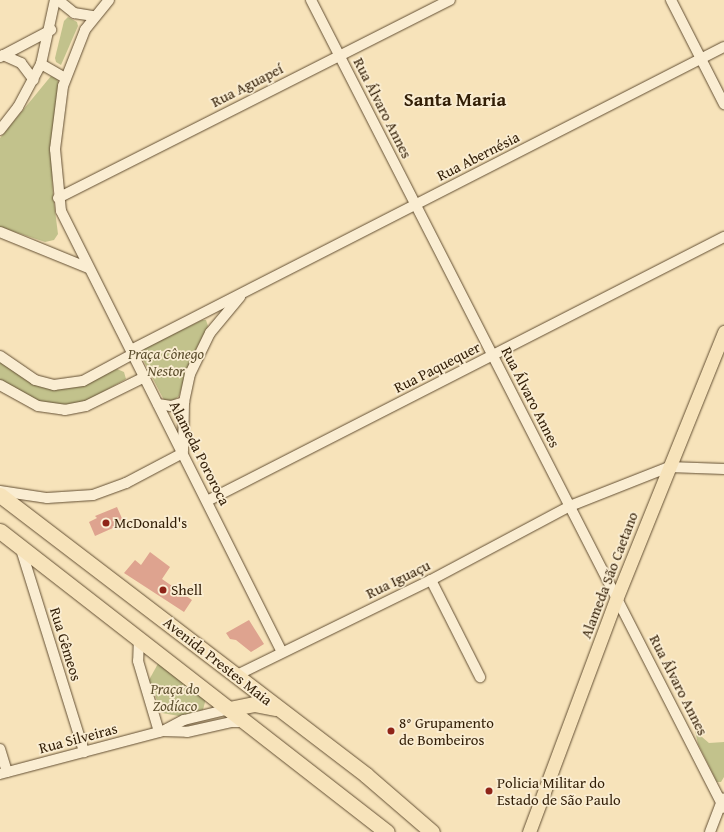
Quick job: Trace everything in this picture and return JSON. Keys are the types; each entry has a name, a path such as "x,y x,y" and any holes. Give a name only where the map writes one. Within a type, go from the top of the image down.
{"highway":[{"name":"Avenida Prestes Maia","path":"0,495 366,775 432,832"},
{"name":"Avenida Prestes Maia","path":"0,531 387,832"},
{"path":"229,709 254,704 278,709"}],"main road":[{"name":"Alameda São Caetano","path":"529,832 617,597 724,332"}],"street":[{"path":"0,130 34,80 41,64 51,30 56,0 74,13 94,16"},
{"name":"Alameda Pororoca","path":"109,0 94,16 78,44 65,78 55,148 58,198 65,223 145,377 282,652"},
{"name":"Rua Álvaro Annes","path":"311,0 723,802"},
{"name":"Rua Aguapeí","path":"58,198 450,0"},
{"path":"671,0 724,104"},
{"path":"1,56 51,30"},
{"name":"Rua Abernésia","path":"247,291 724,47"},
{"path":"1,56 21,63 34,80"},
{"path":"41,64 65,78"},
{"path":"0,232 88,268"},
{"name":"Rua Paquequer","path":"207,501 724,237"},
{"path":"0,356 35,380 54,386 83,381 132,352 247,291"},
{"path":"0,490 24,495 59,498 93,495 126,483 183,453 184,402 190,374 203,346 217,323 247,291"},
{"path":"0,385 38,406 65,410 86,406 145,377"},
{"path":"158,404 171,406 184,402"},
{"path":"669,467 724,469"},
{"name":"Rua Iguaçu","path":"237,675 431,580 570,506 669,467"},
{"name":"Rua Gêmeos","path":"19,545 84,752"},
{"path":"431,580 480,677"},
{"path":"139,638 137,656 161,732"},
{"name":"Rua Silveiras","path":"4,773 161,732 184,720 229,709"},
{"name":"Rua Silveiras","path":"161,732 187,732 230,722 246,722"},
{"path":"0,749 4,773"},
{"path":"710,832 723,802"}],"green space":[{"path":"68,17 77,22 78,26 61,65 56,62 55,58 64,21"},
{"path":"51,76 57,79 59,85 51,145 53,195 58,234 54,240 45,242 0,227 0,138"},
{"name":"Praça Cônego Nestor","path":"202,320 206,320 208,326 190,361 179,396 173,401 164,400 140,354 145,348"},
{"path":"0,362 34,384 54,390 77,387 117,369 124,372 126,379 85,402 65,406 39,402 0,380"},
{"name":"Praça do Zodíaco","path":"160,660 206,698 203,710 179,716 162,713 149,680"},
{"path":"695,731 709,743 724,742 724,777 721,782 717,782 698,744"}],"building":[{"name":"McDonald's","path":"117,507 124,523 95,536 89,522 97,518 95,516"},
{"name":"Shell","path":"150,552 170,567 162,579 192,600 184,612 124,573 135,560 141,565"},
{"path":"249,620 264,644 251,652 236,640 230,639 226,633"}],"place":[{"name":"McDonald's","path":"106,523"},
{"name":"Shell","path":"163,590"},
{"name":"8° Grupamento de Bombeiros","path":"391,731"},
{"name":"Policia Militar do Estado de São Paulo","path":"489,791"}],"district":[{"name":"Santa Maria","path":"455,100"}]}
